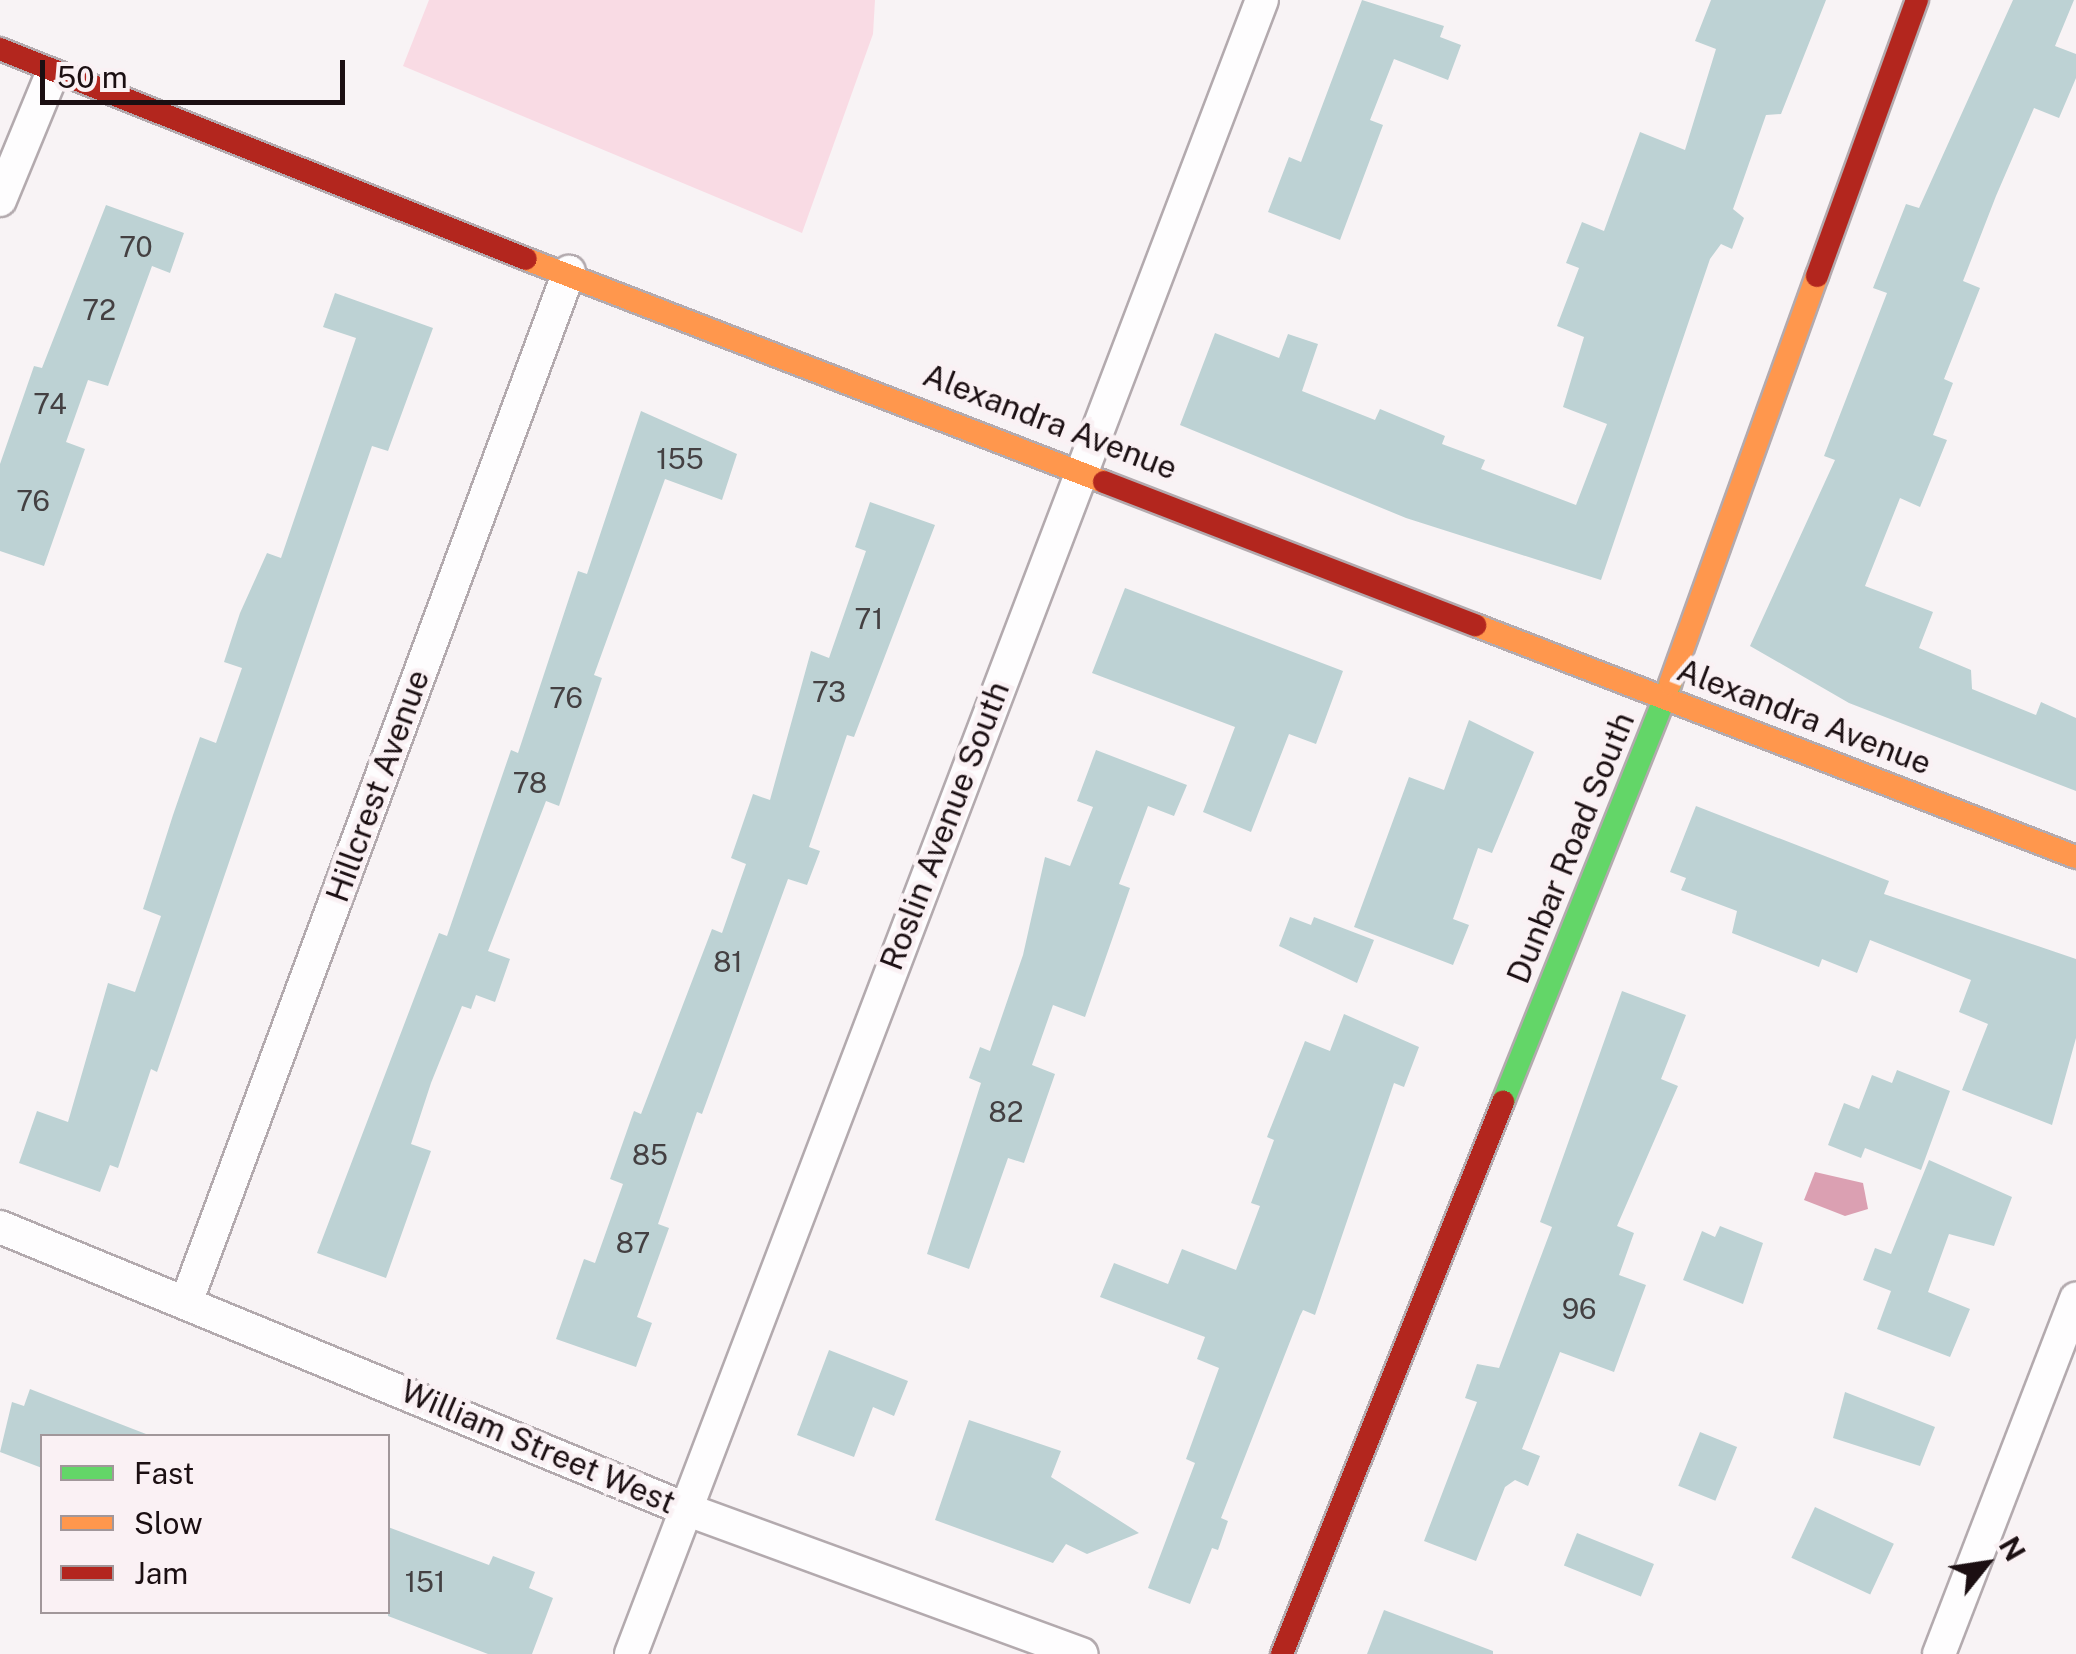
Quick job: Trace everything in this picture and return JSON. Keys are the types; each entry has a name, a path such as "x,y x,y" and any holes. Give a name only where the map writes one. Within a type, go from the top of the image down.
{"street":[{"name":"Roslin Avenue South","path":"631,1654 1262,0"},
{"name":"Dunbar Road South","path":"1282,1654 1665,699 1917,0"},
{"name":"Alexandra Avenue","path":"0,49 51,76 1080,469 2076,857"},
{"path":"0,200 51,76"},
{"name":"Hillcrest Avenue","path":"187,1300 569,272"},
{"name":"William Street West","path":"0,1227 187,1300 688,1510 1081,1654"},
{"path":"1939,1654 2076,1299"}],"shaded area":[{"path":"429,0 875,0 873,34 802,233 403,66"},
{"path":"1815,1172 1863,1183 1868,1209 1845,1216 1804,1200"}],"building":[{"path":"1362,0 1444,26 1440,37 1461,45 1448,80 1394,59 1370,120 1383,125 1340,240 1268,212 1289,157 1301,162"},
{"path":"1711,0 1826,0 1781,114 1766,115 1733,209 1744,218 1732,249 1721,244 1710,259 1601,580 1406,518 1180,425 1215,333 1279,358 1288,334 1318,344 1302,391 1375,420 1380,409 1445,436 1442,444 1485,460 1481,469 1576,505 1607,424 1563,407 1584,337 1557,326 1579,268 1566,263 1582,222 1604,231 1640,132 1685,150 1716,49 1695,41"},
{"path":"2013,0 2074,0 2055,46 2076,54 2076,78 2059,118 2034,108 1996,196 1963,281 1980,288 1944,379 1953,383 1933,435 1947,440 1920,507 1900,498 1865,586 1933,612 1919,648 1971,670 1972,689 2036,715 2041,702 2076,718 2076,791 1849,703 1750,646 1835,460 1824,456 1887,293 1873,288 1906,204 1919,208"},
{"path":"106,205 184,233 170,273 152,266 108,386 88,380 66,442 85,449 44,566 0,551 0,464 34,366 42,368"},
{"path":"335,293 433,328 388,451 372,446 157,1072 151,1069 118,1168 110,1165 100,1192 19,1163 37,1111 68,1122 108,983 135,992 161,916 143,909 173,815 200,737 216,743 242,668 224,662 240,613 267,553 281,558 356,338 323,327"},
{"path":"641,411 737,454 722,500 665,479 594,675 602,678 559,806 546,801 488,951 510,959 495,1002 476,995 471,1009 462,1006 431,1083 411,1144 431,1151 386,1278 317,1253 439,933 447,936 511,750 518,753 578,571 587,574"},
{"path":"870,502 935,525 854,737 847,735 809,847 820,851 807,885 788,879 702,1114 697,1112 658,1224 669,1228 637,1317 652,1323 636,1367 556,1339 584,1259 595,1263 623,1184 610,1179 634,1111 641,1114 712,929 722,933 746,864 731,858 753,794 770,800 811,651 829,658 866,551 855,547"},
{"path":"1125,588 1343,671 1316,744 1289,734 1251,832 1203,812 1235,727 1092,673"},
{"path":"1469,720 1534,752 1492,853 1478,848 1453,919 1469,925 1453,965 1354,927 1409,777 1444,790"},
{"path":"1096,750 1187,785 1174,816 1148,806 1119,884 1130,888 1085,1017 1053,1005 1032,1065 1055,1074 1024,1163 1008,1158 969,1269 927,1254 981,1083 969,1078 980,1047 990,1051 1023,955 1045,857 1070,866 1093,807 1077,801"},
{"path":"1696,806 1889,881 1884,894 2076,959 2076,1038 2052,1125 1962,1090 1988,1024 1959,1012 1971,980 1870,940 1857,973 1822,959 1819,967 1732,933 1737,911 1681,890 1686,878 1670,872"},
{"path":"1290,917 1311,925 1314,917 1374,940 1357,983 1279,946"},
{"path":"1622,991 1686,1015 1661,1079 1678,1086 1617,1226 1634,1233 1619,1275 1646,1285 1614,1372 1560,1352 1522,1449 1540,1456 1528,1486 1515,1480 1505,1487 1476,1561 1424,1541 1477,1402 1465,1398 1477,1364 1499,1368 1552,1227 1540,1222"},
{"path":"1344,1014 1419,1047 1404,1087 1394,1083 1315,1315 1303,1310 1300,1316 1221,1518 1228,1521 1218,1550 1212,1548 1190,1604 1148,1588 1195,1463 1186,1459 1219,1368 1197,1359 1205,1337 1100,1297 1114,1263 1168,1284 1182,1249 1236,1270 1260,1206 1251,1203 1274,1140 1267,1137 1305,1041 1330,1051"},
{"path":"1897,1070 1950,1091 1921,1170 1865,1148 1861,1158 1828,1145 1844,1103 1859,1109 1872,1075 1892,1083"},
{"path":"1929,1160 2012,1197 1994,1246 1949,1234 1928,1292 1970,1309 1950,1357 1877,1329 1891,1291 1863,1280 1875,1248 1891,1254"},
{"path":"1720,1226 1763,1243 1743,1304 1683,1280 1702,1231 1715,1237"},
{"path":"829,1350 908,1381 894,1416 873,1407 854,1457 797,1435"},
{"path":"30,1389 146,1434 40,1434 40,1467 0,1452 12,1402 24,1406"},
{"path":"1845,1392 1935,1427 1920,1466 1833,1438"},
{"path":"969,1420 1061,1451 1051,1477 1139,1533 1087,1554 1066,1544 1053,1563 935,1520"},
{"path":"1700,1432 1737,1447 1715,1501 1678,1486"},
{"path":"1815,1507 1894,1544 1870,1595 1791,1558"},
{"path":"390,1528 489,1565 493,1556 535,1572 529,1588 553,1598 532,1654 488,1654 388,1616"},
{"path":"1577,1533 1654,1564 1641,1597 1564,1565"},
{"path":"1384,1610 1493,1651 1493,1654 1367,1654"}],"traffic: fast":[{"path":"1503,1102 1670,684"}],"traffic: slow":[{"path":"526,259 1104,482"},
{"path":"1670,684 1817,276"},
{"path":"1475,625 2076,857"}],"traffic: jam":[{"path":"1817,276 1917,0"},
{"path":"0,49 526,259"},
{"path":"1104,482 1475,625"},
{"path":"1282,1654 1503,1102"}]}
